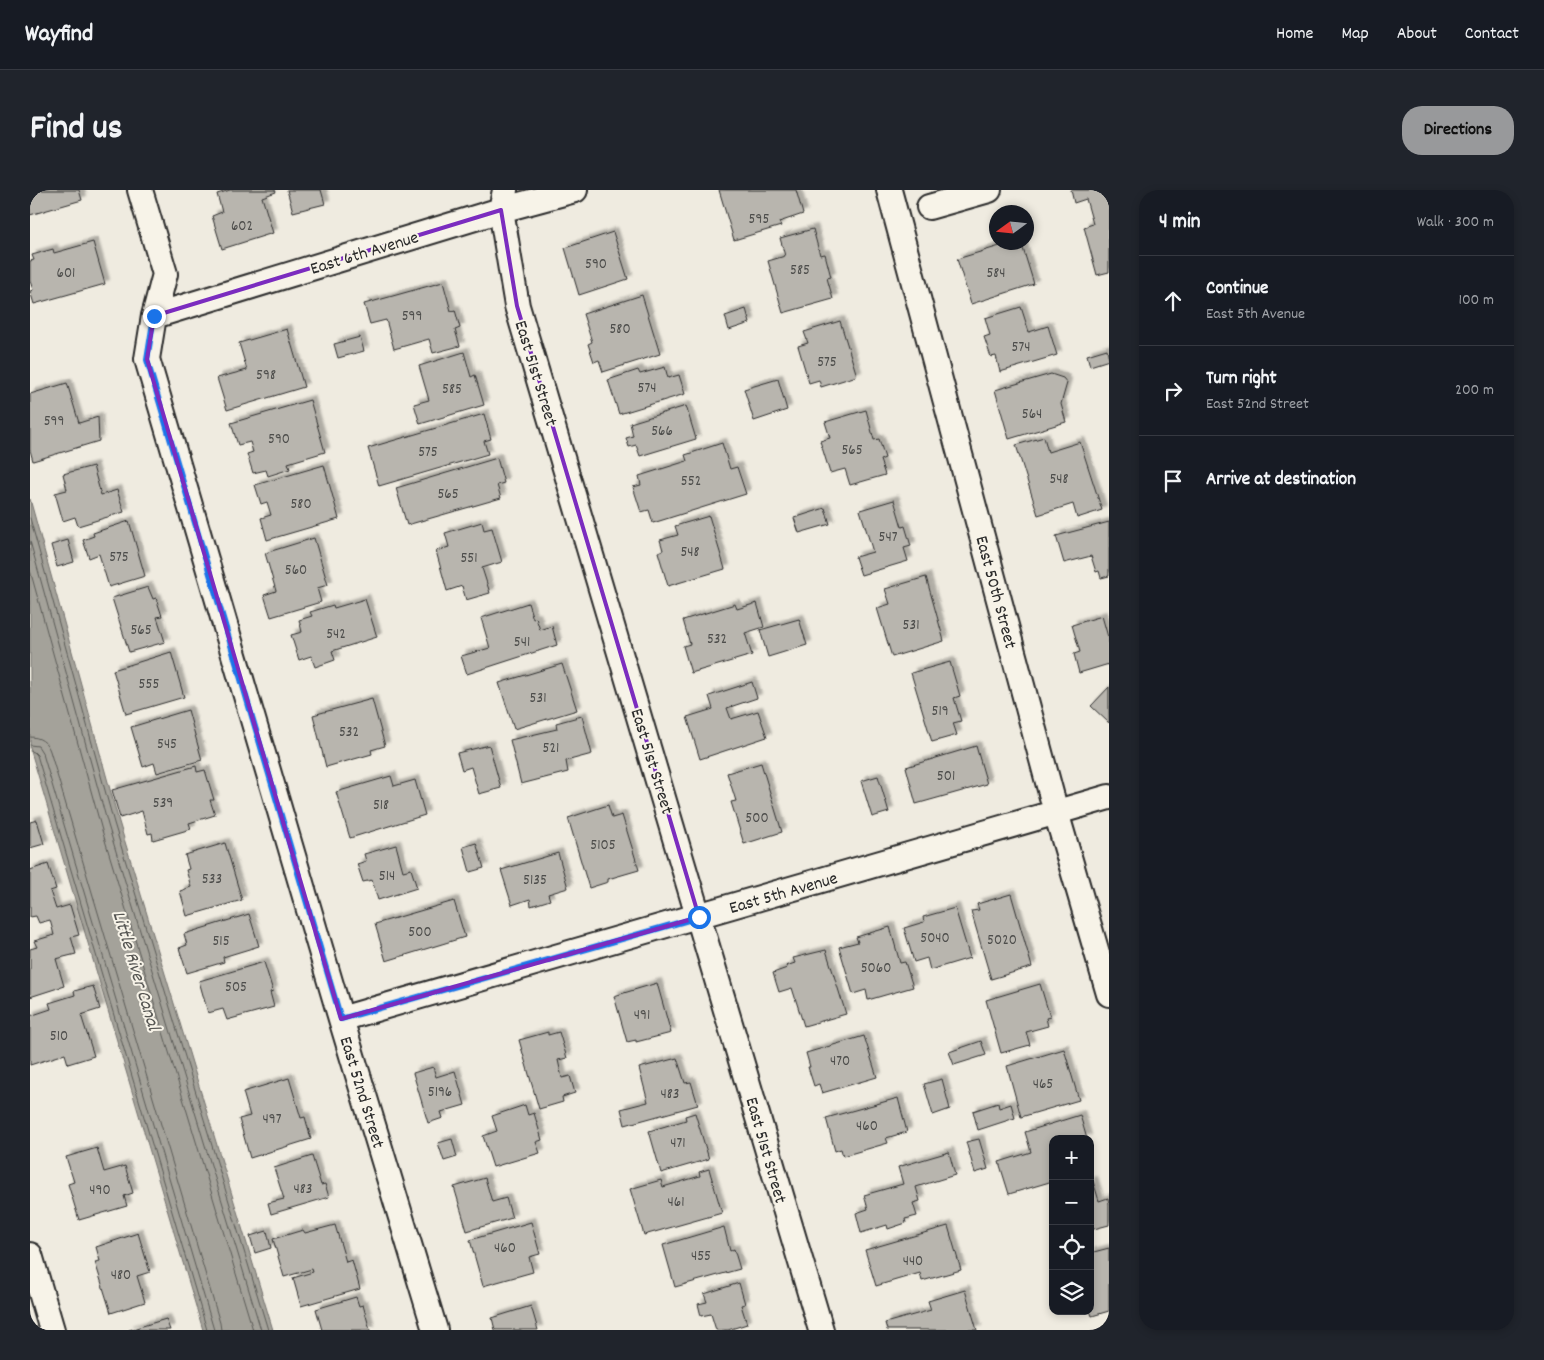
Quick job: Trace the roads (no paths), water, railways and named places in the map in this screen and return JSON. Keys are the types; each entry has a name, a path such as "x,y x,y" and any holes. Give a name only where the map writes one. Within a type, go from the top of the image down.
{"street":[{"name":"East 52nd Street","path":"140,190 165,274 154,316 147,360 341,1019 435,1330"},
{"name":"East 6th Avenue","path":"154,316 503,200 575,190"},
{"name":"East 50th Street","path":"889,190 1056,812 1109,994"},
{"path":"929,207 989,190"},
{"name":"East 51st Street","path":"503,200 517,306 821,1330"},
{"name":"East 5th Avenue","path":"341,1019 1109,797"},
{"path":"30,1255 52,1330"}],"water":[{"name":"Little River Canal","path":"30,499 119,822 273,1330 203,1330 30,748"}]}
